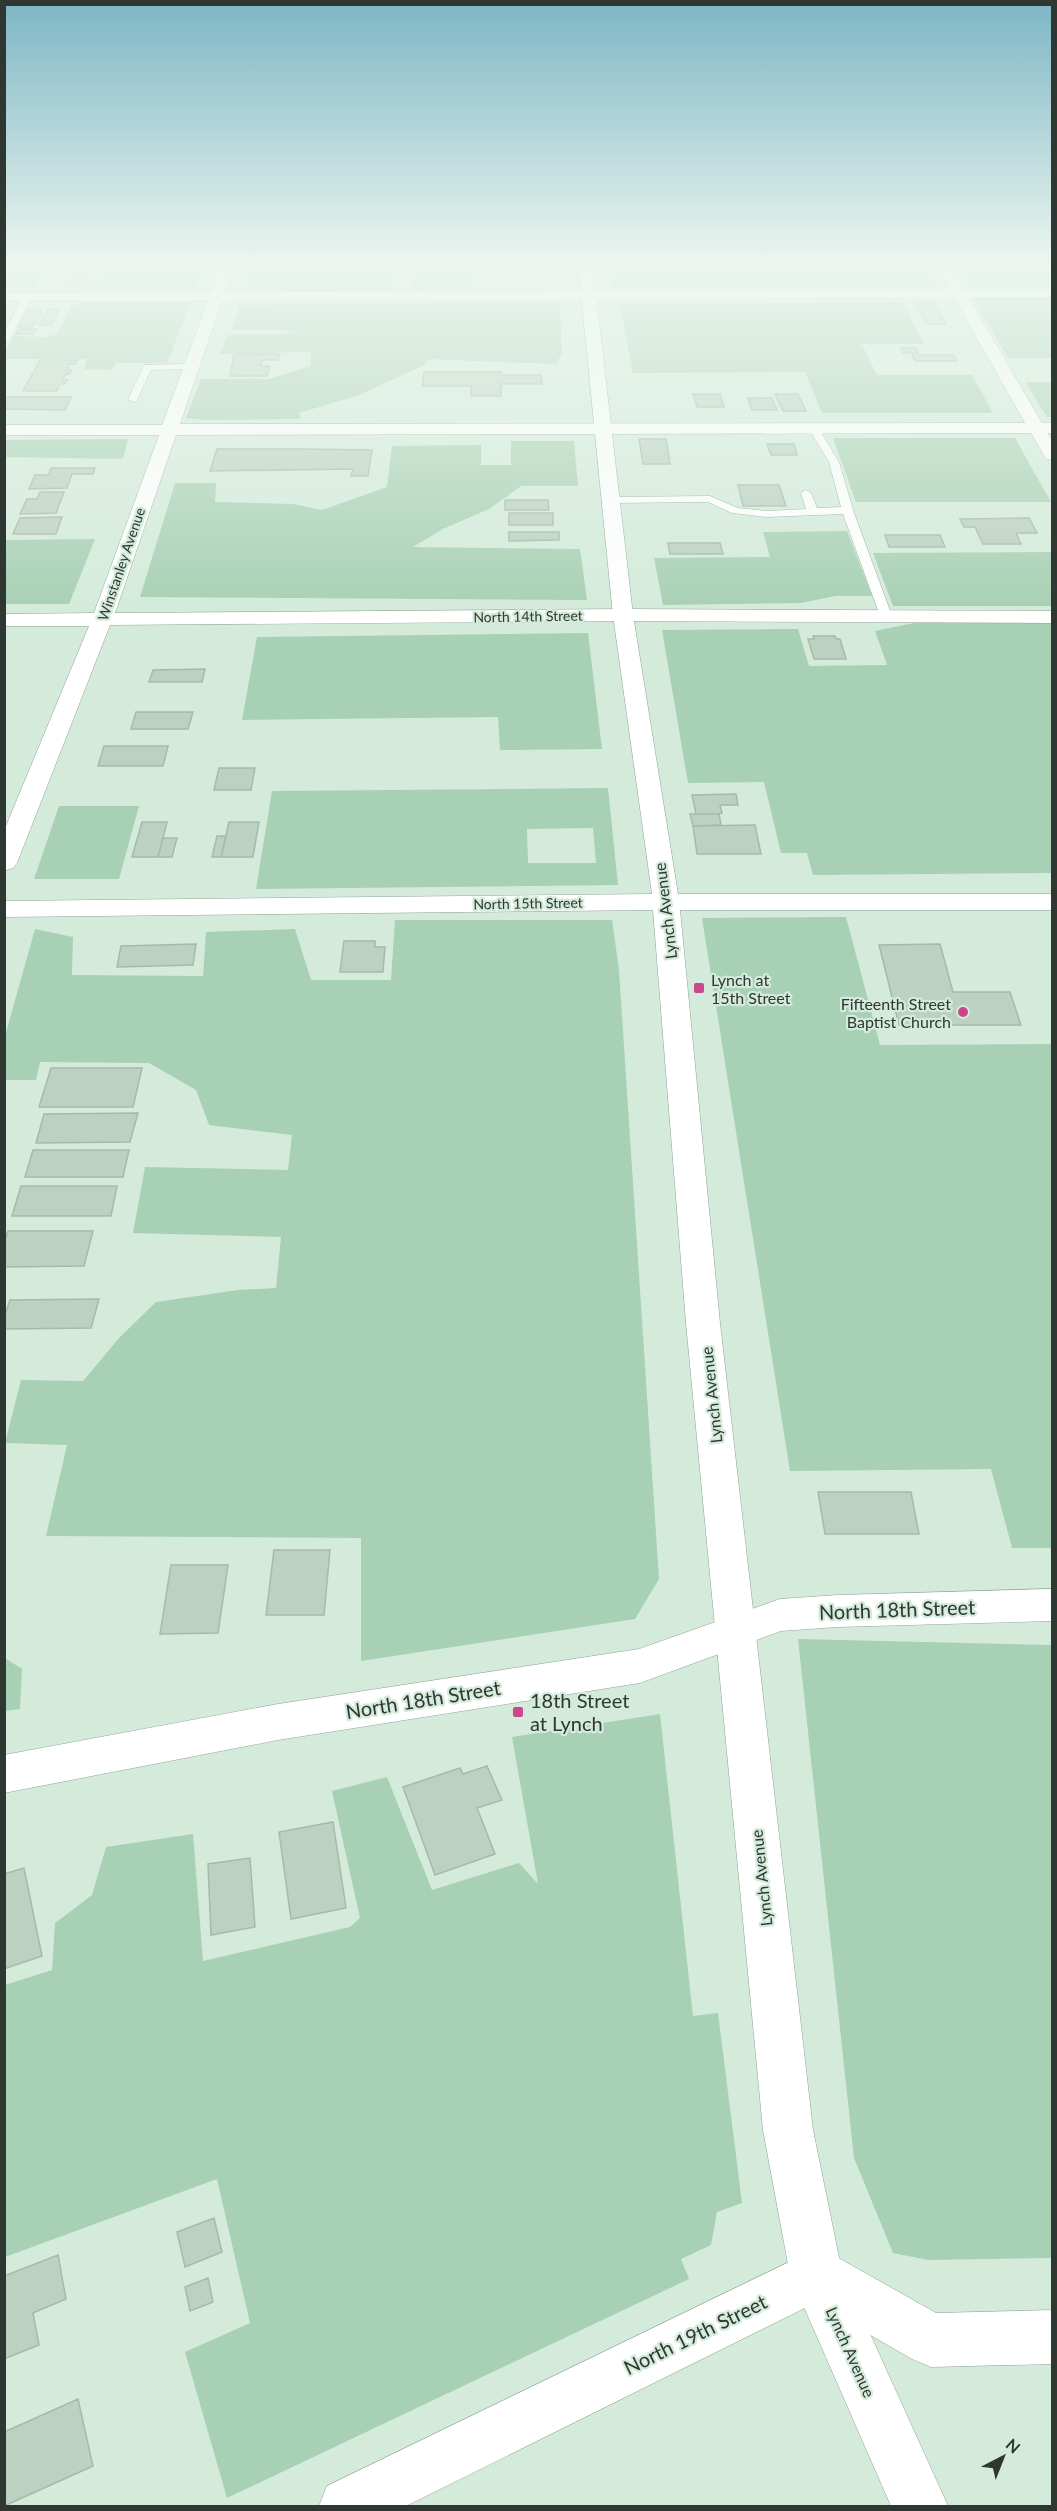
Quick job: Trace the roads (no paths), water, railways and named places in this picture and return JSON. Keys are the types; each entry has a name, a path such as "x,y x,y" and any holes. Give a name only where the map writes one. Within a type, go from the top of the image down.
{"street":[{"name":"Winstanley Avenue","path":"4,863 102,619 186,378"},
{"name":"Lynch Avenue","path":"598,378 623,615 666,902 703,1323 788,2130 816,2275 920,2506"},
{"path":"1012,378 1044,428 1053,455"},
{"path":"4,430 1044,428"},
{"name":"North 14th Street","path":"4,620 623,615 1053,617"},
{"name":"North 15th Street","path":"4,909 666,902 1053,902"},
{"name":"North 18th Street","path":"4,1774 278,1722 640,1666 735,1630 780,1616 1053,1605"},
{"path":"816,2275 931,2340 1053,2337"},
{"name":"North 19th Street","path":"347,2506 816,2275"}],"lane":[{"path":"133,400 142,378"},
{"path":"814,429 834,462 847,510 886,616"},
{"path":"806,493 813,513"},
{"path":"610,500 710,500 736,511 767,514 847,510"}],"place":[{"name":"Lynch at 15th Street","path":"699,988"},
{"name":"Fifteenth Street Baptist Church","path":"963,1012"},
{"name":"18th Street at Lynch","path":"518,1712"}]}
